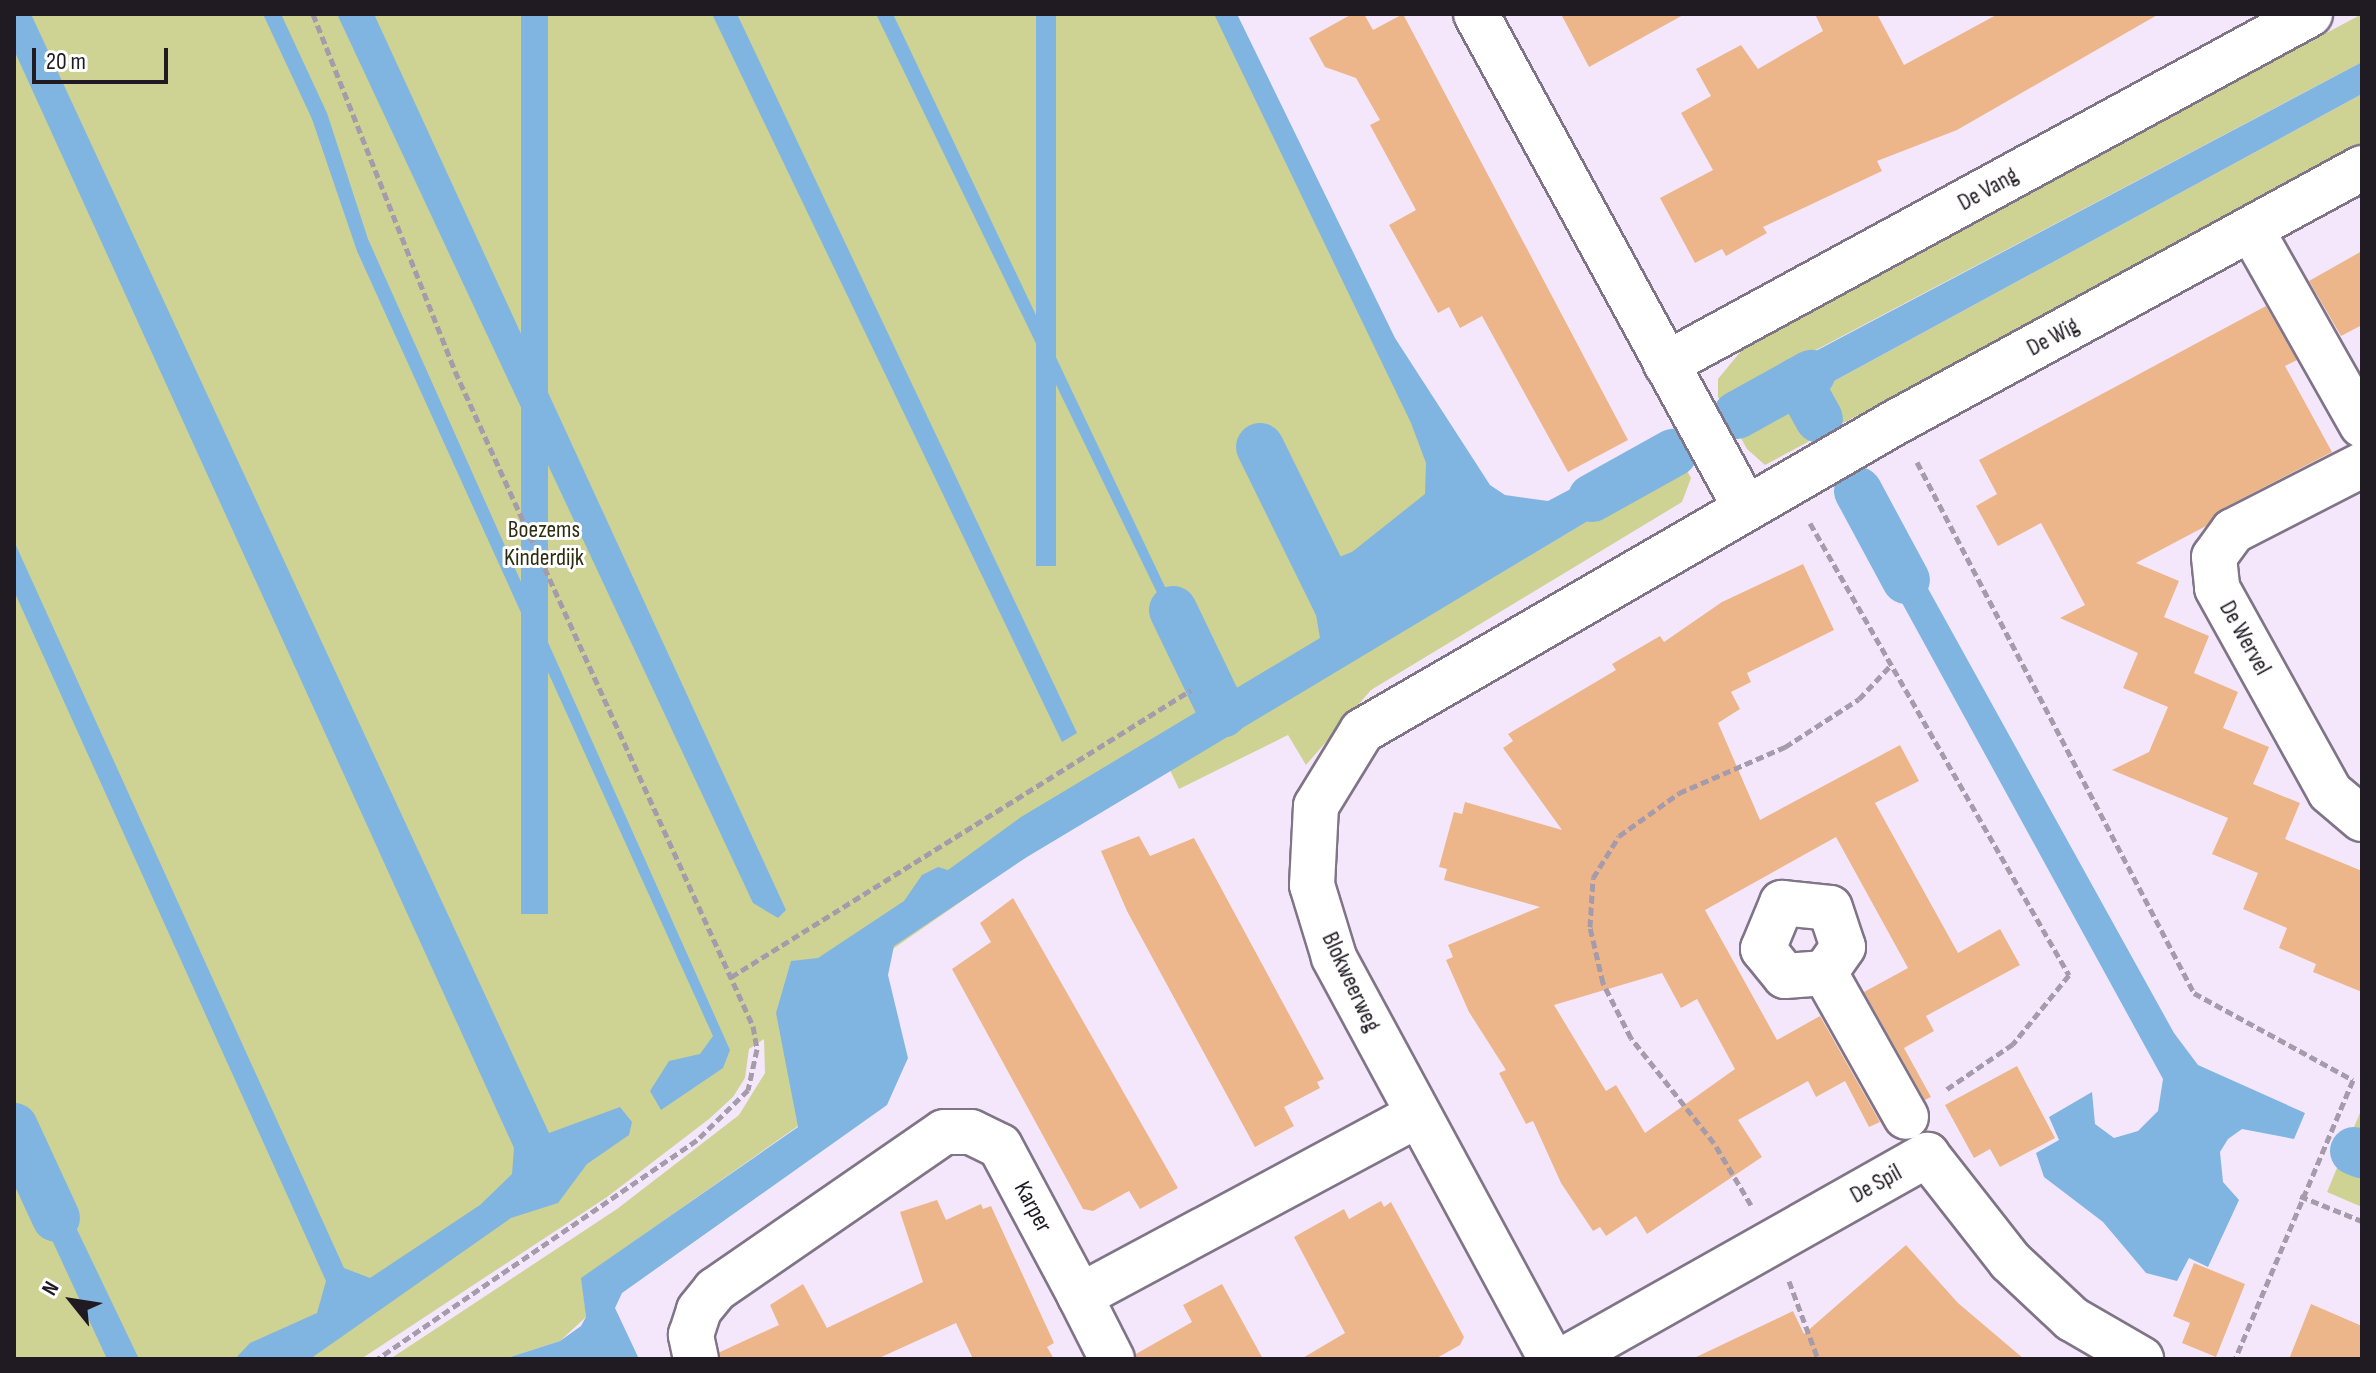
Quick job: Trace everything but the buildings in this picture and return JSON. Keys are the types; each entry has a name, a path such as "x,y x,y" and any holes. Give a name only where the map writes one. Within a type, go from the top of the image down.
{"street":[{"path":"1476,14 1745,507"},
{"name":"De Vang","path":"1666,364 2310,14"},
{"name":"De Wig","path":"1745,507 2362,168"},
{"path":"2251,229 2362,425"},
{"name":"De Wervel","path":"2362,465 2233,531 2214,557 2217,588 2330,792 2362,819"},
{"name":"Blokweerweg","path":"1551,1359 1334,957 1312,885 1316,806 1362,731 1745,507"},
{"path":"1825,973 1906,1117"},
{"path":"1080,1296 1418,1115"},
{"name":"Karper","path":"696,1359 691,1335 699,1310 715,1290 944,1132 971,1132 1000,1146 1112,1359"},
{"name":"De Spil","path":"1565,1359 1927,1155 2010,1261 2072,1319 2141,1359"}],"path":[{"path":"313,14 449,357 731,977 757,1049 748,1090 734,1108 613,1203 377,1359"},
{"path":"1896,422 2194,993 2353,1080"},
{"path":"1787,484 2069,975 2013,1044 1906,1117"},
{"path":"1818,1359 1773,1242 1714,1143 1624,1024 1603,983 1590,927 1593,878 1631,828 1679,793 1785,747 1859,699 1891,665"},
{"path":"731,977 1191,690"},
{"path":"2235,1359 2300,1196 2353,1080 2362,1073"},
{"path":"2300,1196 2362,1221"}],"green space":[{"name":"Boezems Kinderdijk","path":"14,14 1229,14 1495,555 1166,760 780,1027 798,1126 582,1278 586,1317 560,1341 504,1359 390,1359 617,1209 739,1115 765,1073 764,1039 749,1049 745,1078 733,1097 709,1119 607,1197 361,1359 14,1359"},
{"path":"2362,14 2362,62 1759,380 1768,417 2362,94 2362,145 1765,465 1747,449 1718,397 1718,379 1751,339"},
{"path":"1674,447 1691,478 1682,502 1371,690 1306,765 1288,735 1179,789 1170,770 1648,485 1650,463"},
{"path":"2362,1108 2362,1207 2327,1192"}],"water":[{"path":"14,14 31,14 549,1133 620,1107 632,1122 629,1135 587,1164 558,1203 511,1218 310,1359 235,1359 250,1343 317,1313 326,1281 14,591 14,541 344,1268 370,1278 480,1205 512,1174 514,1148 14,50"},
{"path":"263,14 281,14 327,113 368,239 730,1050 723,1068 661,1110 650,1091 669,1061 700,1054 713,1036 357,251 312,119"},
{"path":"337,14 374,14 786,910 778,918 753,903"},
{"path":"521,14 548,14 548,914 521,914"},
{"path":"712,14 737,14 1077,733 1062,742"},
{"path":"876,14 893,14 1203,667 1196,673"},
{"path":"1036,14 1056,14 1056,566 1036,566"},
{"path":"1214,14 1237,14 1395,338 1490,485 1505,495 1548,501 1635,455 1650,463 1648,485 1027,857 894,946 888,975 908,1058 887,1105 622,1293 615,1308 639,1359 504,1359 560,1341 581,1326 586,1317 581,1278 798,1127 776,1013 791,961 818,958 904,901 922,875 938,867 948,870 1021,817 1320,638 1306,557 1334,559 1352,552 1425,494 1426,463 1411,423"},
{"path":"2362,62 2362,94 1768,417 1759,412 1752,393 1759,381"},
{"path":"1889,518 2174,1033 2198,1065 2305,1113 2294,1139 2242,1129 2228,1139 2220,1152 2223,1182 2239,1200 2208,1267 2189,1258 2177,1281 2146,1273 2103,1222 2044,1177 2036,1153 2059,1140 2049,1117 2092,1092 2095,1124 2114,1138 2138,1131 2158,1111 2163,1079 1867,539 1871,527"},
{"path":"34,1159 49,1171 139,1359 107,1359 15,1160"}],"waterway":[{"path":"1737,415 1811,374"},
{"path":"1798,381 1819,419"},
{"path":"1260,447 1342,614"},
{"path":"1592,498 1673,453"},
{"path":"1858,491 1906,580"},
{"path":"1173,610 1223,714"},
{"path":"14,1127 56,1218"},
{"path":"2354,1151 2362,1154"}]}
